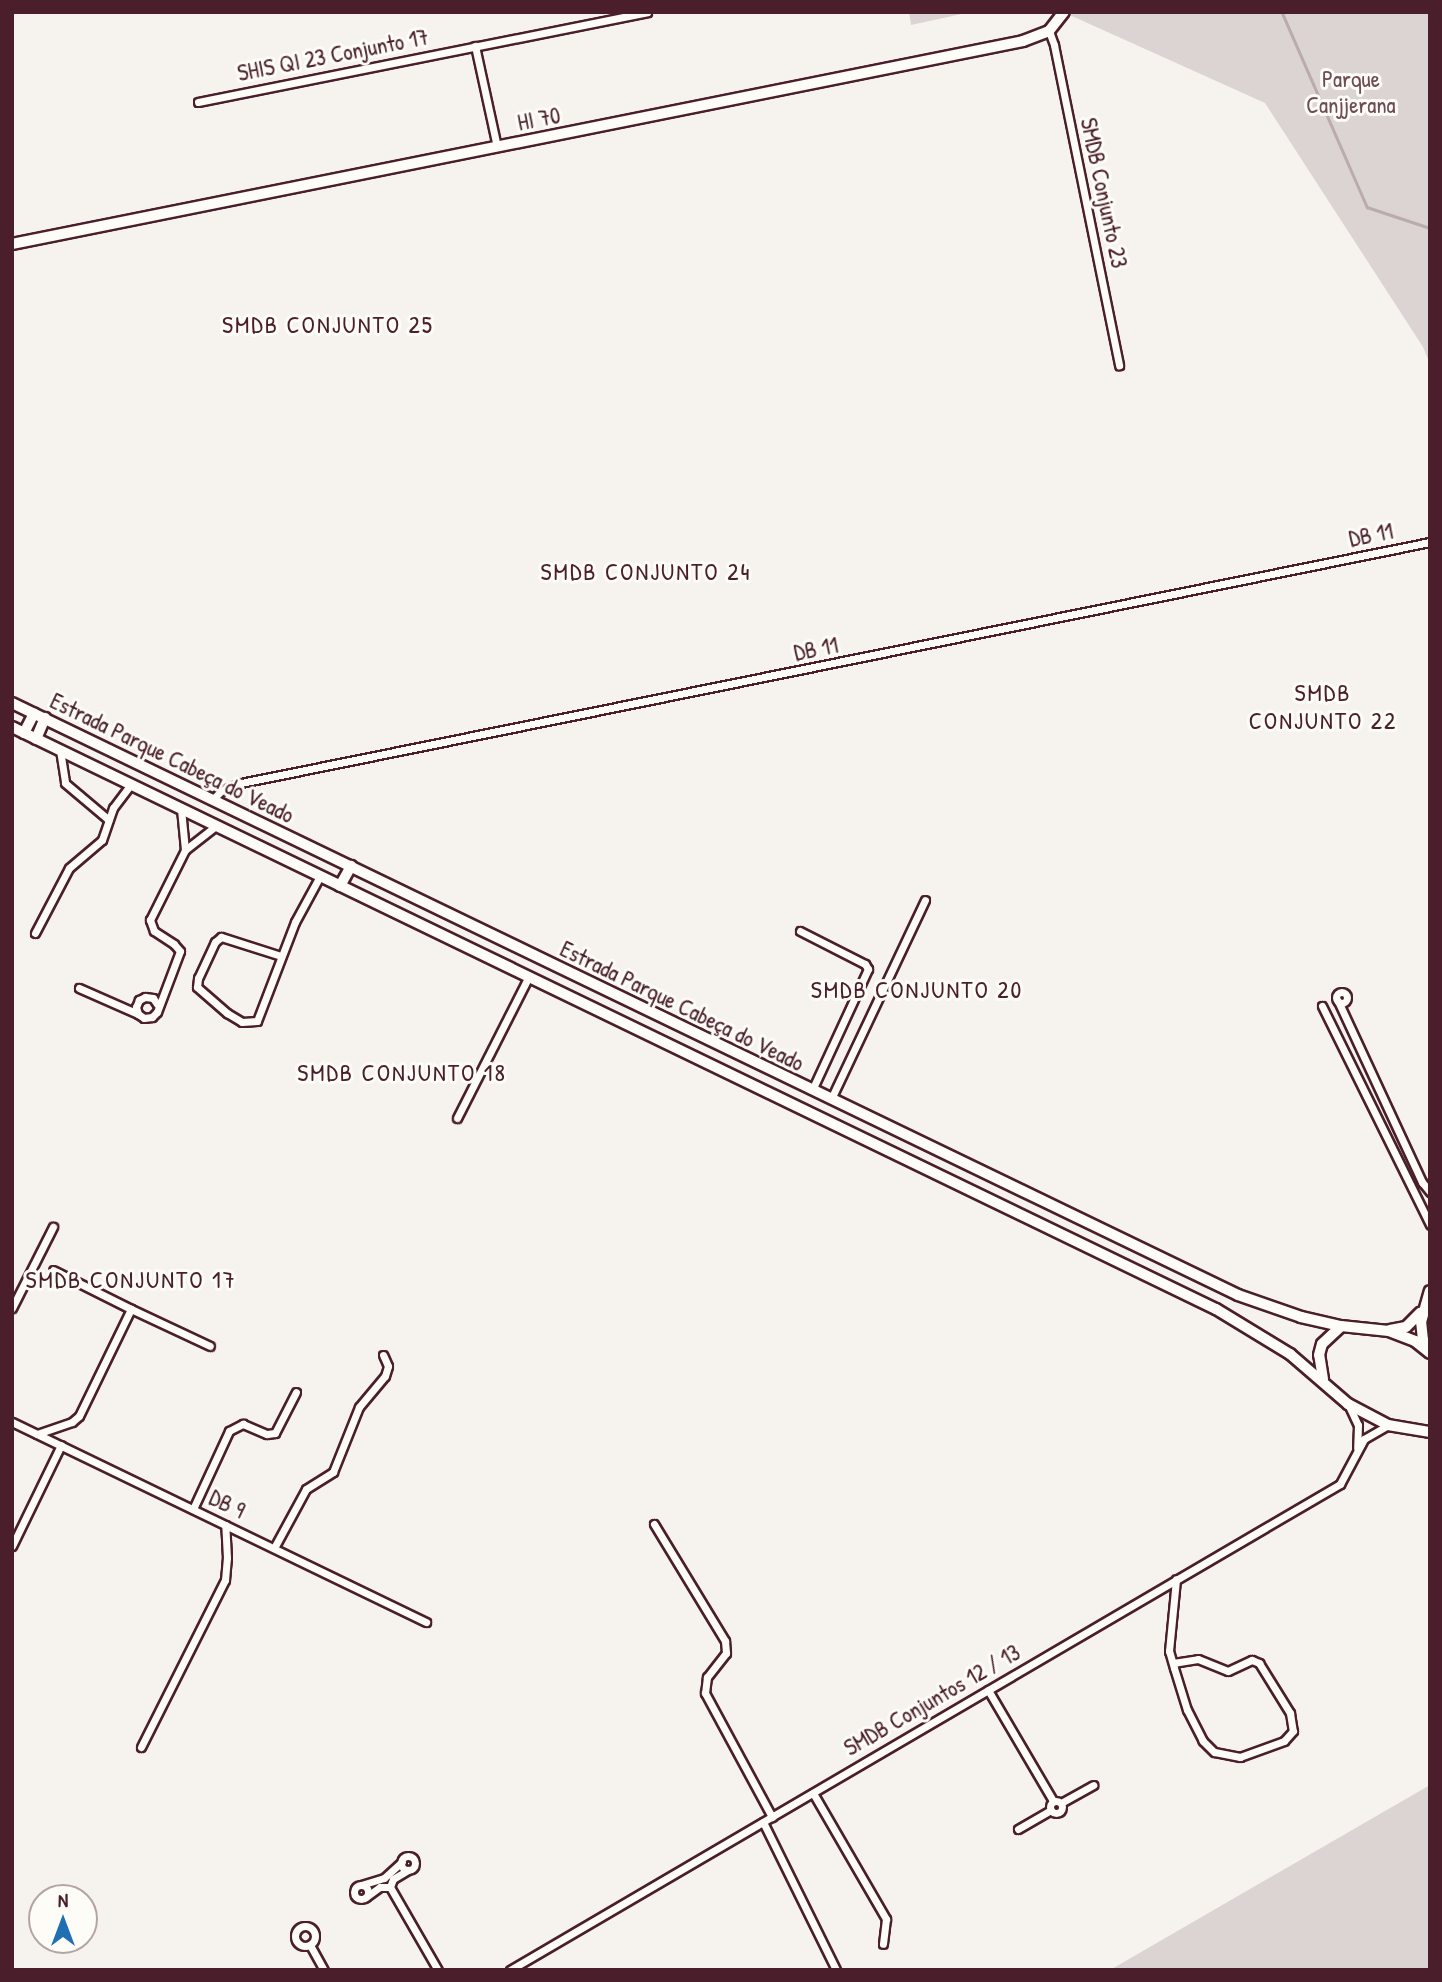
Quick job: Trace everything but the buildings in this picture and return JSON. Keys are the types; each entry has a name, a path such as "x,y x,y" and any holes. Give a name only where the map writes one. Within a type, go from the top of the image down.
{"main road":[{"path":"1049,31 1064,12"},
{"name":"HI 70","path":"12,244 1023,41 1049,31"},
{"name":"Estrada Parque Cabeça do Veado","path":"12,703 1238,1294 1290,1314 1341,1326 1389,1331"},
{"path":"24,733 34,713"},
{"path":"36,739 45,718"},
{"name":"Estrada Parque Cabeça do Veado","path":"12,727 1216,1309 1256,1331 1323,1379 1348,1404 1388,1425 1430,1432"},
{"path":"340,886 351,866"},
{"path":"1430,1291 1423,1310 1421,1332 1430,1352"},
{"path":"1389,1331 1412,1324 1423,1310"},
{"path":"1323,1379 1319,1355 1322,1344 1341,1326"},
{"path":"1389,1331 1415,1341 1430,1352"}],"street":[{"name":"SHIS QI 23 Conjunto 17","path":"198,102 647,12"},
{"name":"SMDB Conjunto 23","path":"1049,31 1057,58 1119,365"},
{"path":"475,46 497,146"},
{"name":"DB 11","path":"213,799 221,792 241,783 1430,542"},
{"path":"60,750 65,783 109,820"},
{"path":"35,933 69,868 102,839 116,803 131,784"},
{"path":"181,808 185,850"},
{"path":"79,988 144,1018 152,1017 180,951 154,931 149,920 185,850 216,826"},
{"path":"281,956 221,937 209,954 198,978 197,987 227,1013 242,1022 253,1023 260,1017 281,956 320,876"},
{"path":"831,1099 925,900"},
{"path":"800,931 865,964 869,969 812,1090"},
{"path":"457,1118 529,976"},
{"path":"1343,1015 1348,999 1342,992 1338,995 1338,1001 1343,1015 1422,1182 1430,1192"},
{"path":"138,1014 136,1007 145,997 153,998 157,1004"},
{"path":"1322,1006 1430,1225"},
{"path":"12,1308 53,1227"},
{"path":"53,1270 210,1346"},
{"path":"37,1434 72,1422 79,1416 131,1309"},
{"path":"274,1548 306,1489 333,1472 359,1407 387,1371 387,1362 383,1355"},
{"path":"193,1509 229,1431 243,1424 267,1434 275,1433 296,1392"},
{"path":"1348,1404 1357,1425 1357,1449"},
{"name":"DB 9","path":"12,1422 426,1622"},
{"name":"SMDB Conjuntos 12 / 13","path":"510,1970 1340,1484 1357,1449 1373,1431 1388,1425"},
{"path":"12,1546 61,1445"},
{"path":"141,1747 225,1580 225,1524"},
{"path":"654,1524 727,1645 726,1653 705,1682 705,1693 772,1817"},
{"path":"1172,1663 1198,1659 1228,1671 1252,1660 1259,1662 1290,1713 1293,1731 1284,1741 1240,1757 1214,1752 1193,1725 1172,1663 1169,1636 1176,1579"},
{"path":"988,1690 1057,1802 1060,1812 1051,1810 1018,1829"},
{"path":"1057,1802 1093,1785"},
{"path":"813,1793 886,1919 883,1944"},
{"path":"763,1822 836,1970"},
{"path":"406,1857 414,1860 414,1868 393,1879 390,1887 380,1887 365,1897 368,1890 361,1885 384,1878 406,1857"},
{"path":"402,1862 408,1870"},
{"path":"390,1887 438,1970"},
{"path":"310,1945 324,1970"}],"green space":[{"path":"909,12 971,12 911,25"},
{"name":"Parque Canjjerana","path":"1063,12 1430,12 1430,364 1423,347 1265,103"},
{"path":"1430,1785 1430,1970 1110,1970"}],"waterway":[{"path":"1282,12 1367,207 1430,228"}],"district":[{"name":"SMDB CONJUNTO 25","path":"328,325"},
{"name":"SMDB CONJUNTO 24","path":"646,572"},
{"name":"SMDB CONJUNTO 22","path":"1323,707"},
{"name":"SMDB CONJUNTO 20","path":"917,990"},
{"name":"SMDB CONJUNTO 18","path":"402,1073"},
{"name":"SMDB CONJUNTO 17","path":"131,1280"}]}
